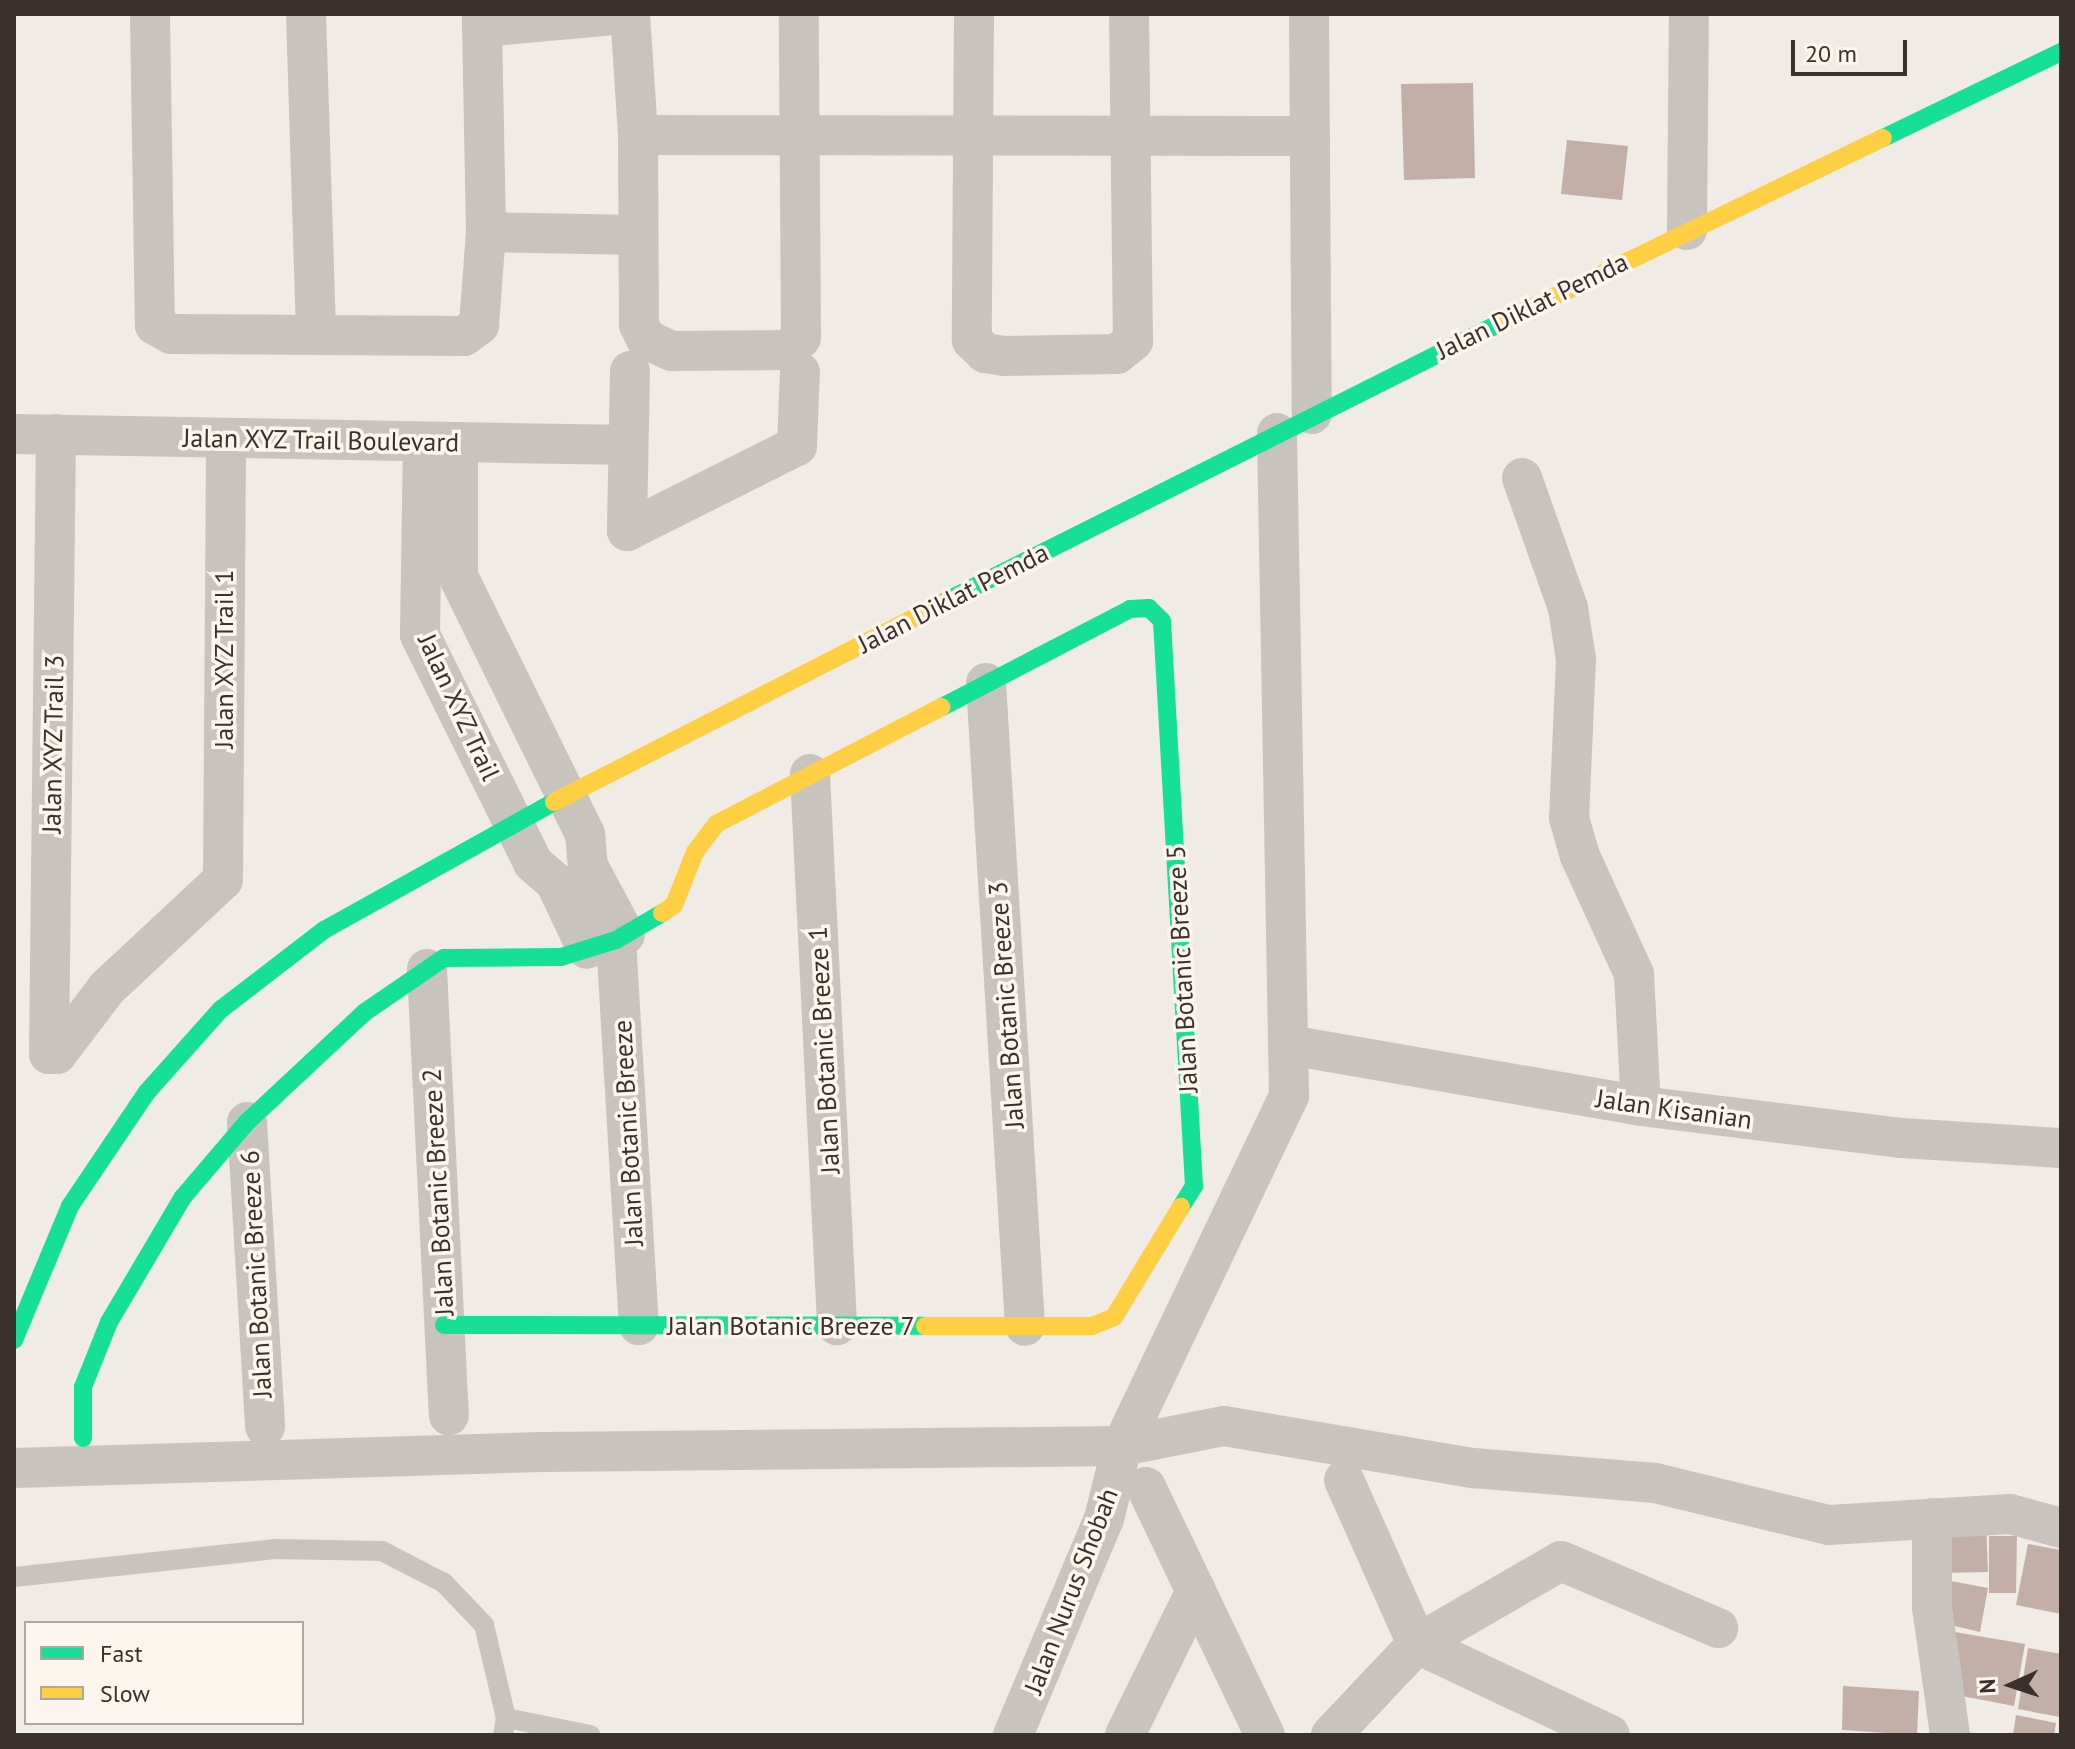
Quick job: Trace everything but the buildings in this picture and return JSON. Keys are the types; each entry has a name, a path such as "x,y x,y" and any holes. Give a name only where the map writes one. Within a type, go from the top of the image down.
{"street":[{"path":"150,14 155,325 171,334 316,335 473,333 481,312 486,232 482,20 627,14 638,135 639,325 657,348 796,346 803,329 796,135 799,14"},
{"path":"306,14 316,335"},
{"path":"974,14 972,340 985,353 1003,356 1117,354 1133,341 1134,135 1129,14"},
{"path":"1309,14 1299,136 1312,414"},
{"path":"1687,230 1689,14"},
{"name":"Jalan Diklat Pemda","path":"14,1340 70,1206 147,1092 220,1010 324,930 566,795 1312,414 1687,230 2061,52"},
{"path":"638,135 974,132 1299,136"},
{"path":"486,232 637,235"},
{"path":"630,371 627,531 797,446 800,372"},
{"name":"Jalan Nurus Shobah","path":"1013,1735 1104,1519 1122,1446 1289,1096 1277,433"},
{"name":"Jalan XYZ Trail Boulevard","path":"14,434 628,445"},
{"name":"Jalan XYZ Trail 3","path":"56,434 49,1054 57,1054 107,988 223,880"},
{"name":"Jalan XYZ Trail 1","path":"223,880 226,438"},
{"path":"441,442 458,576 566,795"},
{"name":"Jalan XYZ Trail","path":"441,442 420,635 514,825"},
{"path":"1522,478 1568,608 1576,659 1569,818 1580,856 1634,974 1641,1106"},
{"name":"Jalan Botanic Breeze 5","path":"986,683 1130,609 1149,608 1162,621 1194,1186 1128,1299"},
{"path":"83,1438 83,1387 109,1322 183,1197 247,1122 365,1012 444,958 561,957 610,941 674,905 695,852 716,824 986,683"},
{"name":"Jalan Botanic Breeze 3","path":"986,683 1025,1326"},
{"name":"Jalan Botanic Breeze 1","path":"810,774 837,1325"},
{"name":"Jalan Botanic Breeze","path":"566,795 585,834 588,866 610,941 639,1325"},
{"name":"Jalan Botanic Breeze","path":"514,825 533,863 610,941"},
{"name":"Jalan Botanic Breeze 2","path":"427,969 449,1415"},
{"name":"Jalan Kisanian","path":"1289,1045 1641,1106 1902,1138 2061,1148"},
{"name":"Jalan Botanic Breeze 6","path":"247,1122 265,1426"},
{"name":"Jalan Botanic Breeze 7","path":"444,1325 1092,1326 1114,1317 1128,1299"},
{"path":"14,1468 543,1452 1122,1446 1224,1426 1473,1468 1655,1483 1829,1525 2010,1514 2061,1528"},
{"path":"1344,1480 1417,1644 1610,1735"},
{"path":"1146,1487 1265,1735"},
{"path":"1932,1518 1932,1607 1950,1735"},
{"path":"1331,1735 1417,1644 1561,1561 1718,1628"},
{"path":"1125,1735 1196,1591"}],"lane":[{"path":"14,1577 274,1549 382,1551 444,1583 484,1625 504,1727 590,1735"}],"traffic: fast":[{"path":"1883,138 2061,52"},
{"path":"944,602 1502,322"},
{"path":"942,707 1130,609 1149,608 1162,621 1194,1186 1181,1207"},
{"path":"14,1340 70,1206 147,1092 220,1010 324,930 554,802"},
{"path":"83,1438 83,1387 109,1322 183,1197 247,1122 365,1012 444,958 561,957 616,940 662,913"},
{"path":"444,1325 925,1326"}],"traffic: slow":[{"path":"1502,322 1883,138"},
{"path":"554,802 944,602"},
{"path":"662,913 674,905 695,852 716,824 942,707"},
{"path":"925,1326 1092,1326 1114,1317 1181,1207"}]}
